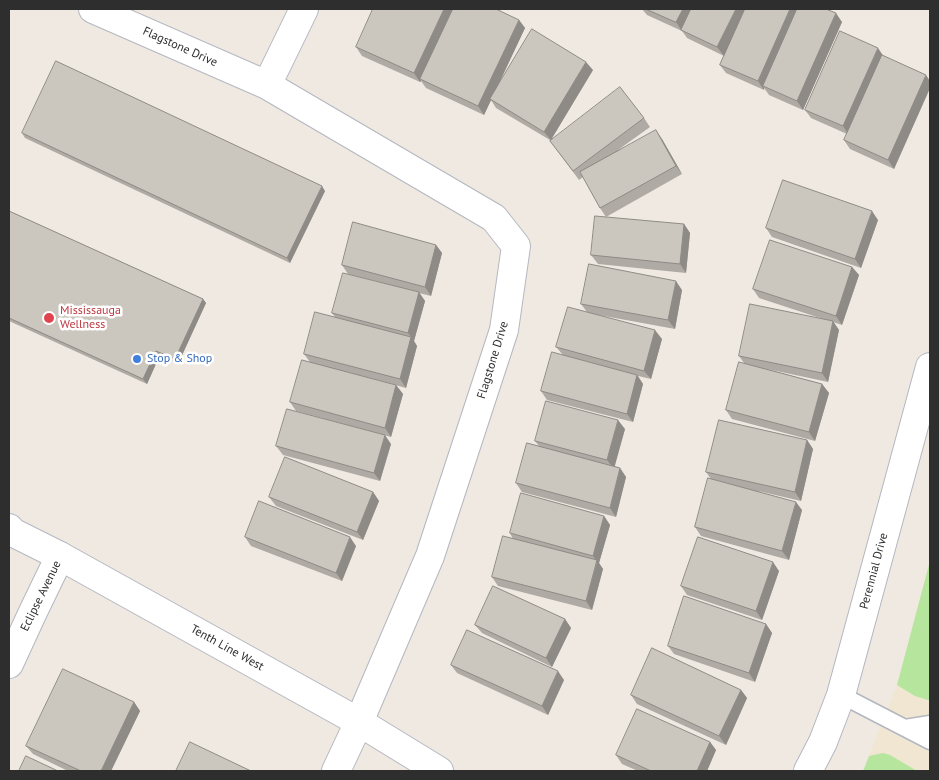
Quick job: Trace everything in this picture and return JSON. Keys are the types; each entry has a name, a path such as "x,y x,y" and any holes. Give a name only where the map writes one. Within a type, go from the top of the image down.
{"street":[{"name":"Flagstone Drive","path":"93,9 267,86 494,218 516,246 504,330 433,546 359,722 336,771"},
{"path":"267,86 304,9"},
{"name":"Perennial Drive","path":"808,771 822,742 840,695 930,367"},
{"name":"Tenth Line West","path":"10,531 60,556 359,722 439,771"},
{"name":"Eclipse Avenue","path":"9,664 60,556"}],"lane":[{"path":"840,695 930,741"},
{"path":"905,728 930,724"}],"shaded area":[{"path":"930,561 930,771 863,771 897,685"}],"green space":[{"path":"930,561 930,700 928,700 915,696 897,685"},
{"path":"883,753 890,755 917,771 863,771 869,756"}],"building":[{"path":"373,9 444,9 414,73 356,47"},
{"path":"453,9 496,9 519,20 478,106 420,79"},
{"path":"646,9 683,9 676,22"},
{"path":"691,9 736,9 717,47 681,30"},
{"path":"745,9 790,9 758,81 720,65"},
{"path":"797,9 826,9 836,13 797,101 763,86"},
{"path":"532,29 586,62 544,132 490,99"},
{"path":"840,31 878,48 843,126 805,110"},
{"path":"882,55 926,75 888,160 844,140"},
{"path":"56,61 322,186 287,258 22,133"},
{"path":"620,87 644,118 573,171 550,141"},
{"path":"656,130 676,166 600,208 580,172"},
{"path":"783,180 872,211 855,259 766,228"},
{"path":"9,211 203,299 175,359 156,351 143,379 9,318"},
{"path":"595,216 684,224 680,264 591,255"},
{"path":"353,222 436,245 425,287 342,265"},
{"path":"770,240 852,267 836,316 753,289"},
{"path":"589,264 676,281 668,320 581,304"},
{"path":"343,273 419,292 408,333 332,313"},
{"path":"750,304 833,321 822,373 739,356"},
{"path":"568,307 655,330 644,371 556,347"},
{"path":"315,312 411,337 400,379 304,354"},
{"path":"552,352 637,375 627,414 541,391"},
{"path":"302,360 396,385 385,428 290,402"},
{"path":"739,362 822,384 809,432 726,410"},
{"path":"546,401 618,420 607,460 535,441"},
{"path":"287,409 385,435 374,473 276,446"},
{"path":"719,420 807,440 795,492 706,472"},
{"path":"527,443 620,468 610,508 516,483"},
{"path":"285,457 373,492 357,532 269,497"},
{"path":"708,478 796,502 782,551 695,527"},
{"path":"521,493 604,516 593,556 510,533"},
{"path":"259,501 350,537 336,573 245,537"},
{"path":"503,536 597,560 586,601 492,577"},
{"path":"698,537 773,562 756,611 681,586"},
{"path":"493,586 565,619 546,658 475,625"},
{"path":"684,596 766,624 749,673 668,646"},
{"path":"467,630 558,671 542,706 451,665"},
{"path":"652,648 741,690 719,736 631,695"},
{"path":"63,669 134,702 101,771 81,771 26,746"},
{"path":"637,709 710,742 697,771 651,771 616,755"},
{"path":"190,742 251,771 176,771"},
{"path":"26,756 58,771 19,771"}],"place":[{"name":"Mississauga Wellness","path":"49,318"},
{"name":"Stop & Shop","path":"137,359"}]}
